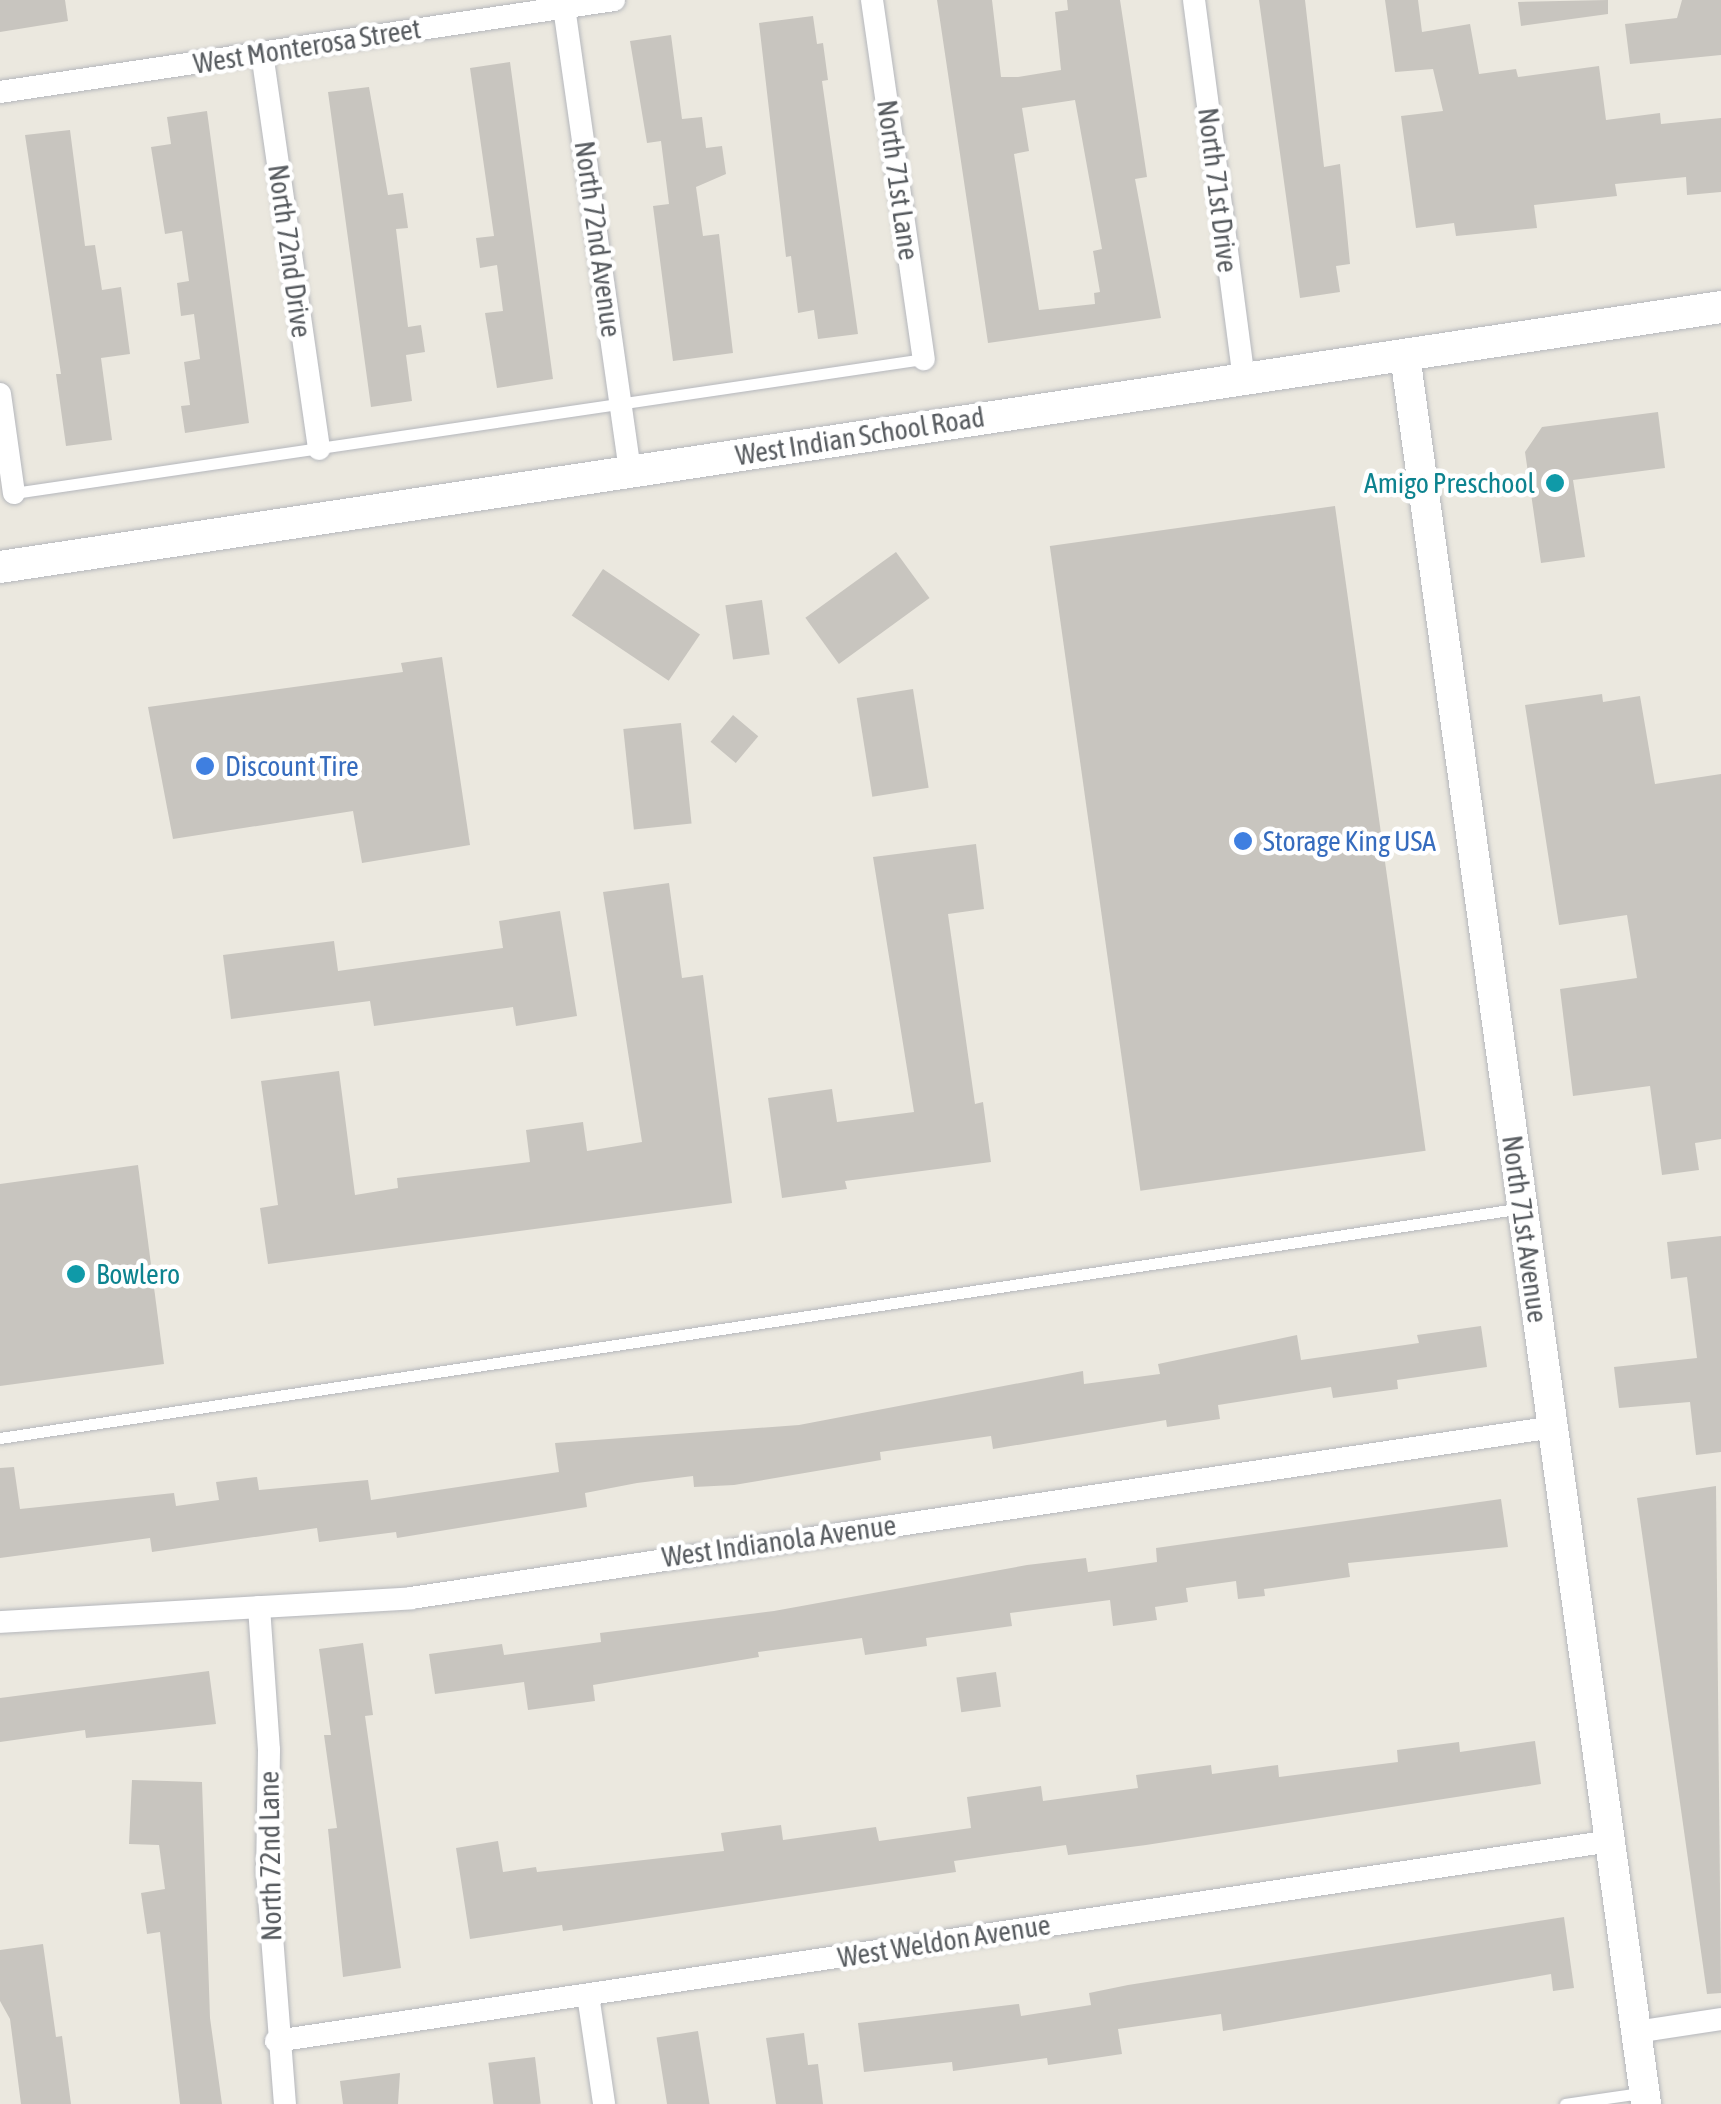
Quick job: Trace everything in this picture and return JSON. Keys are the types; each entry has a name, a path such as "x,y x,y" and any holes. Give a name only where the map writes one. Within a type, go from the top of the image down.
{"main road":[{"name":"West Indian School Road","path":"0,567 1721,307"}],"street":[{"name":"West Monterosa Street","path":"0,92 614,0"},
{"name":"North 71st Lane","path":"872,0 924,360"},
{"name":"North 71st Drive","path":"1194,0 1244,379"},
{"name":"North 72nd Avenue","path":"564,8 630,470"},
{"name":"North 72nd Drive","path":"262,53 319,449"},
{"name":"North 71st Avenue","path":"1405,355 1646,2098"},
{"path":"0,394 14,494"},
{"name":"West Indianola Avenue","path":"0,1622 411,1598 1554,1427"},
{"name":"North 72nd Lane","path":"259,1607 276,2041 285,2104"},
{"name":"West Weldon Avenue","path":"276,2041 1611,1840"},
{"path":"588,1995 604,2104"},
{"path":"1636,2032 1721,2018"}],"lane":[{"path":"14,494 924,360"},
{"path":"0,1438 1522,1208"},
{"path":"1565,2104 1646,2098"}],"building":[{"path":"0,0 65,0 68,21 0,32"},
{"path":"937,0 992,0 1001,77 1018,77 1061,70 1055,12 1068,10 1067,0 1120,0 1147,177 1135,179 1161,318 988,343","holes":["1075,100 1102,249 1093,251 1100,292 1094,293 1095,304 1039,310 1014,154 1029,151 1022,108"]},
{"path":"1259,0 1305,0 1324,167 1340,164 1350,264 1336,266 1340,292 1300,298"},
{"path":"1385,0 1418,0 1422,32 1470,24 1479,74 1516,69 1518,77 1599,66 1606,120 1660,113 1661,124 1721,118 1721,192 1687,195 1686,177 1615,184 1617,196 1534,205 1537,228 1456,236 1454,223 1416,228 1401,116 1443,111 1433,69 1395,72"},
{"path":"1608,0 1608,14 1521,26 1518,2"},
{"path":"1682,0 1721,0 1721,55 1630,64 1625,24 1677,18"},
{"path":"813,16 817,44 823,43 828,80 822,81 858,334 818,339 814,310 798,313 791,256 786,257 759,23"},
{"path":"671,35 682,119 702,117 706,148 722,146 726,174 696,187 703,236 719,234 733,353 673,361 653,206 669,204 661,141 647,143 630,41"},
{"path":"510,62 553,379 497,388 485,313 503,311 497,265 480,268 476,238 494,236 470,68"},
{"path":"369,87 388,195 403,193 408,228 396,229 408,327 421,325 425,352 406,355 412,401 371,407 328,92"},
{"path":"207,111 249,423 185,433 181,406 190,405 184,362 200,359 194,314 181,316 177,283 189,281 182,231 165,234 151,147 171,144 167,117"},
{"path":"70,130 85,246 95,245 102,290 121,287 130,354 101,358 112,440 66,446 56,374 61,374 25,135"},
{"name":"Amigo Preschool","path":"1658,412 1665,468 1573,480 1585,557 1541,563 1525,452 1542,427"},
{"path":"1335,506 1426,1151 1140,1191 1050,546"},
{"path":"896,552 930,598 839,664 805,618"},
{"path":"603,569 700,634 669,681 572,615"},
{"path":"762,600 770,654 733,660 725,605"},
{"path":"442,657 470,845 362,863 353,811 173,839 148,707 403,672 401,663"},
{"path":"913,689 929,788 872,797 857,698"},
{"path":"1602,694 1603,702 1640,696 1655,784 1721,774 1721,1139 1695,1143 1699,1170 1662,1175 1650,1086 1573,1096 1560,989 1637,978 1627,915 1559,925 1525,705"},
{"path":"733,715 758,736 736,763 711,742"},
{"path":"681,723 692,823 634,830 623,729"},
{"path":"976,844 984,909 948,914 975,1104 983,1102 991,1162 845,1181 847,1189 782,1198 768,1098 832,1089 837,1122 914,1112 873,857"},
{"path":"669,883 682,978 703,975 732,1203 268,1264 260,1208 278,1205 261,1081 339,1071 355,1195 398,1188 397,1178 530,1162 526,1130 583,1122 587,1151 642,1142 603,892"},
{"path":"560,911 577,1016 516,1026 513,1007 374,1026 370,1001 231,1019 223,955 334,941 338,971 503,948 499,921"},
{"name":"Bowlero","path":"138,1165 164,1364 0,1386 0,1184"},
{"path":"1721,1236 1721,1452 1696,1455 1690,1402 1619,1408 1614,1367 1697,1358 1687,1277 1671,1279 1667,1242"},
{"path":"1481,1326 1487,1367 1397,1380 1398,1389 1333,1398 1331,1387 1218,1405 1220,1419 1167,1427 1166,1420 993,1449 991,1436 880,1452 881,1460 734,1485 694,1487 693,1476 637,1483 585,1493 587,1507 397,1538 396,1532 319,1542 317,1528 152,1552 150,1538 0,1558 0,1468 14,1467 20,1509 174,1493 176,1506 219,1500 216,1482 257,1477 259,1490 368,1480 371,1500 559,1472 555,1443 799,1425 1083,1371 1084,1384 1160,1374 1158,1364 1297,1335 1301,1360 1419,1343 1417,1335"},
{"path":"1716,1486 1721,1993 1707,1994 1637,1498"},
{"path":"1501,1499 1508,1547 1348,1563 1350,1577 1264,1589 1265,1596 1238,1599 1236,1581 1186,1588 1188,1602 1155,1607 1157,1620 1113,1626 1110,1600 1010,1613 1012,1626 926,1638 927,1646 865,1655 862,1638 758,1652 759,1657 593,1685 595,1701 528,1710 524,1682 435,1694 429,1654 502,1644 504,1655 601,1642 600,1633 774,1611 1027,1565 1086,1558 1088,1572 1157,1562 1156,1548"},
{"path":"363,1643 373,1715 365,1716 401,1968 343,1977 328,1829 337,1828 324,1735 331,1735 319,1649"},
{"path":"209,1671 216,1724 86,1738 85,1730 0,1742 0,1698"},
{"path":"996,1672 1001,1707 961,1712 956,1678"},
{"path":"1535,1741 1541,1784 1146,1845 1068,1855 1066,1845 954,1861 956,1872 563,1931 562,1925 470,1939 456,1848 498,1841 503,1872 536,1867 537,1872 724,1851 721,1833 781,1825 783,1840 876,1827 879,1841 971,1828 967,1797 1041,1786 1043,1801 1138,1788 1136,1775 1211,1765 1212,1774 1278,1765 1279,1777 1398,1762 1397,1750 1459,1742 1460,1752"},
{"path":"132,1780 202,1782 210,2018 222,2104 180,2104 160,1932 147,1934 141,1893 165,1889 159,1845 129,1844"},
{"path":"1564,1917 1574,1988 1553,1991 1551,1974 1223,2031 1221,2014 1118,2029 1122,2054 1048,2065 1047,2058 953,2071 952,2062 864,2072 858,2023 1019,2004 1021,2016 1091,2005 1089,1993 1128,1985"},
{"path":"43,1944 56,2037 62,2036 71,2104 21,2104 10,2019 0,2001 0,1950"},
{"path":"698,2031 710,2104 667,2104 657,2038"},
{"path":"804,2033 808,2065 818,2064 823,2104 776,2104 766,2038"},
{"path":"535,2057 541,2104 493,2104 488,2063"},
{"path":"400,2073 398,2104 343,2104 340,2081"}],"place":[{"name":"Amigo Preschool","path":"1555,483"},
{"name":"Discount Tire","path":"205,766"},
{"name":"Storage King USA","path":"1243,841"},
{"name":"Bowlero","path":"76,1274"}]}
